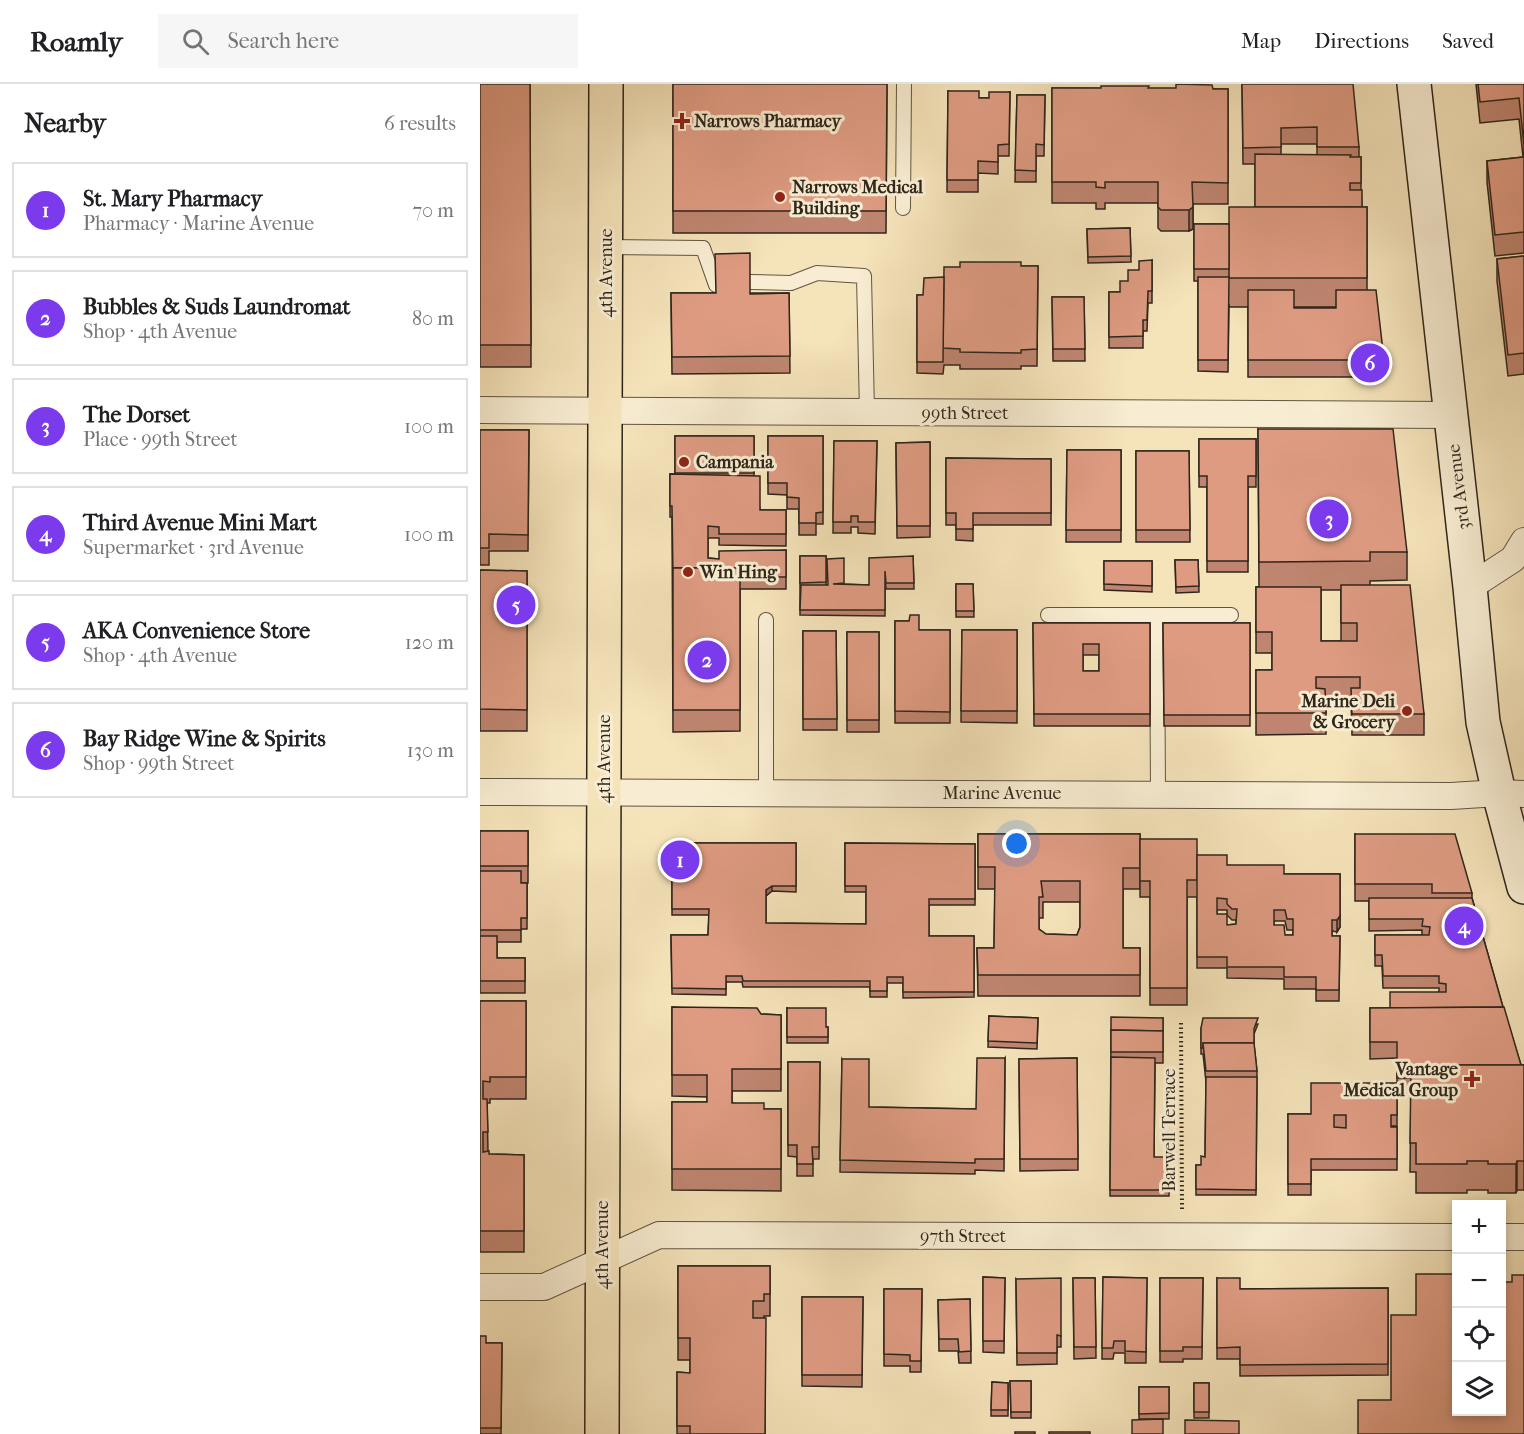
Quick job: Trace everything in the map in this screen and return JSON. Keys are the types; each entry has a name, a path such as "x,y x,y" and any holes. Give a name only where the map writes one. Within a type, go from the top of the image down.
{"main road":[{"name":"4th Avenue","path":"602,1434 606,84"}],"street":[{"name":"3rd Avenue","path":"1414,84 1483,722 1511,794 1524,887"},
{"name":"99th Street","path":"480,410 1451,415"},
{"path":"1470,587 1513,559 1524,541"},
{"name":"Marine Avenue","path":"480,792 1451,796 1511,794"},
{"name":"97th Street","path":"480,1287 544,1287 659,1235 1452,1237"},
{"path":"1506,1237 1524,1237"}],"lane":[{"path":"903,208 904,84"},
{"path":"606,247 703,248 716,285"},
{"path":"750,282 791,284 817,273 864,276 867,412"},
{"path":"1048,615 1231,615"},
{"path":"1157,615 1158,794"},
{"path":"766,620 766,793"}],"path":[{"name":"Barwell Terrace","path":"1181,1023 1182,1237"}],"building":[{"path":"480,84 530,84 531,345 480,345"},
{"name":"Narrows Medical Building","path":"673,84 887,84 886,211 673,211"},
{"path":"1176,84 1212,85 1213,89 1228,89 1228,183 1192,182 1193,207 1189,210 1161,210 1158,207 1158,182 1105,182 1105,188 1096,187 1096,182 1052,182 1052,88 1149,86 1148,88 1176,88"},
{"path":"1242,84 1353,84 1359,147 1317,147 1317,127 1281,128 1281,147 1243,148"},
{"path":"1478,84 1524,84 1524,145 1519,98 1480,102"},
{"path":"948,91 979,91 979,98 989,98 989,92 1010,92 1009,144 998,145 998,162 978,161 978,180 947,180"},
{"path":"1017,95 1045,95 1044,145 1036,144 1036,171 1015,170"},
{"path":"1255,154 1361,157 1361,183 1350,183 1350,190 1362,190 1362,207 1255,207"},
{"path":"1524,157 1524,232 1495,235 1487,161"},
{"path":"1229,207 1367,207 1367,278 1229,278"},
{"path":"1194,224 1229,224 1229,269 1194,269"},
{"path":"1130,228 1131,256 1088,257 1087,229"},
{"path":"750,253 750,294 789,293 790,356 672,357 671,293 716,293 715,254"},
{"path":"1524,256 1524,353 1508,355 1497,259"},
{"path":"1152,260 1152,291 1148,291 1147,320 1143,320 1143,336 1109,337 1109,292 1120,292 1120,281 1128,281 1128,270 1139,270 1139,261"},
{"path":"960,262 1021,262 1021,266 1038,266 1037,349 1021,350 1021,353 960,352 960,349 943,348 944,267 960,267"},
{"path":"944,277 943,362 917,362 917,295 923,295 924,278"},
{"path":"1198,277 1229,277 1228,360 1198,360"},
{"path":"1248,290 1294,290 1294,308 1336,308 1336,290 1376,290 1384,360 1248,360"},
{"path":"1052,297 1084,297 1085,349 1053,349"},
{"path":"1258,429 1393,429 1407,552 1370,552 1370,561 1259,562"},
{"path":"480,430 529,430 528,535 489,534 489,548 480,548"},
{"path":"675,436 754,436 754,473 675,473"},
{"path":"768,436 823,436 823,512 816,513 816,523 799,523 799,498 787,497 787,483 768,483"},
{"path":"1199,439 1256,439 1256,476 1248,476 1248,561 1207,561 1207,476 1199,476"},
{"path":"834,441 877,441 875,522 858,522 858,516 851,516 851,522 833,522"},
{"path":"930,442 930,526 897,526 896,443"},
{"path":"1067,450 1121,450 1121,530 1066,530"},
{"path":"1136,451 1189,451 1190,530 1136,530"},
{"path":"946,458 1051,459 1051,513 973,513 973,529 956,529 956,513 946,513"},
{"path":"670,474 760,476 760,510 786,510 786,534 719,534 719,527 708,526 708,558 719,559 719,551 786,550 786,577 740,577 740,568 673,568 673,578"},
{"path":"800,556 826,556 826,582 800,583"},
{"path":"913,556 914,583 886,583 885,571 885,610 800,610 801,585 828,585 827,559 844,558 844,583 833,584 869,585 869,558"},
{"path":"1175,560 1198,560 1199,586 1176,587"},
{"path":"1104,561 1152,561 1152,586 1104,584"},
{"path":"673,568 740,568 740,710 673,710"},
{"path":"480,570 527,571 527,710 480,709"},
{"path":"956,584 973,584 974,611 956,611"},
{"path":"1341,585 1410,585 1424,714 1352,714 1351,688 1360,688 1360,677 1316,677 1316,688 1325,689 1326,713 1256,713 1256,670 1272,670 1272,632 1256,632 1256,587 1321,587 1321,641 1357,641 1357,623 1341,623"},
{"path":"910,615 919,615 919,630 950,630 950,712 895,711 895,621 909,621"},
{"path":"1033,623 1150,623 1150,714 1034,714","holes":["1083,644 1099,644 1099,671 1083,671"]},
{"path":"1163,623 1250,623 1250,715 1164,715"},
{"path":"962,630 1017,630 1017,711 961,711"},
{"path":"803,631 836,631 837,719 803,719"},
{"path":"847,632 879,632 879,720 847,720"},
{"path":"480,831 528,831 528,866 480,866"},
{"path":"978,834 1140,834 1140,868 1123,868 1123,948 1140,948 1140,975 978,975 977,948 994,948 995,867 978,867","holes":["1041,881 1080,881 1080,927 1077,935 1046,934 1039,929 1039,897 1043,897"]},
{"path":"1355,834 1455,834 1472,893 1432,893 1432,884 1355,884"},
{"path":"1140,839 1197,839 1197,880 1187,880 1187,988 1150,988 1150,881 1140,881"},
{"path":"672,843 796,843 796,886 772,886 766,890 766,923 866,924 866,886 845,886 845,843 975,844 975,899 929,899 929,936 974,936 974,992 903,992 903,977 887,977 887,991 870,991 870,981 743,981 742,976 726,976 726,989 672,988 671,935 708,935 709,909 672,909"},
{"path":"1197,855 1227,855 1227,865 1284,865 1284,874 1340,874 1340,916 1337,920 1332,920 1332,936 1340,936 1339,990 1316,990 1316,977 1284,977 1284,967 1227,967 1227,957 1197,957","holes":["1217,898 1227,899 1227,904 1232,909 1237,909 1236,924 1227,925 1227,914 1217,914","1274,910 1285,910 1287,919 1293,919 1293,935 1285,935 1284,925 1274,925"]},
{"path":"480,871 521,871 521,883 527,883 527,918 521,918 521,930 480,930"},
{"path":"1369,898 1472,898 1503,1007 1390,1008 1390,992 1446,992 1446,984 1439,983 1439,976 1383,976 1382,955 1375,955 1375,935 1429,935 1430,927 1422,926 1423,919 1369,919"},
{"path":"480,936 497,936 497,958 525,958 525,981 480,981"},
{"path":"480,1001 526,1001 526,1077 490,1077 490,1082 483,1081 483,1099 487,1099 488,1132 483,1132 483,1152 524,1155 524,1231 480,1231"},
{"path":"672,1007 757,1008 761,1014 781,1015 781,1069 732,1069 732,1103 764,1103 764,1109 781,1109 781,1169 672,1169 672,1102 707,1102 707,1075 672,1075"},
{"path":"1504,1007 1521,1065 1411,1065 1411,1078 1397,1078 1397,1042 1370,1042 1370,1008"},
{"path":"787,1008 826,1008 828,1037 787,1037"},
{"path":"989,1016 1038,1018 1037,1043 988,1041"},
{"path":"1111,1017 1163,1018 1163,1031 1111,1030"},
{"path":"1203,1018 1258,1018 1254,1029 1254,1043 1203,1043 1203,1048 1201,1048"},
{"path":"1111,1030 1163,1031 1163,1052 1111,1052"},
{"path":"1203,1043 1254,1043 1257,1071 1206,1071"},
{"path":"1111,1057 1155,1058 1154,1157 1165,1157 1165,1167 1170,1167 1169,1190 1110,1190"},
{"path":"977,1058 1005,1058 1004,1159 975,1159 975,1163 840,1160 842,1059 869,1059 869,1107 976,1109"},
{"path":"1077,1058 1078,1159 1020,1159 1019,1059"},
{"path":"788,1062 820,1062 819,1147 812,1147 813,1164 797,1164 797,1145 788,1145"},
{"path":"1411,1065 1524,1065 1524,1161 1517,1161 1516,1164 1467,1161 1467,1164 1416,1164 1416,1143 1410,1143"},
{"path":"1206,1077 1257,1077 1256,1190 1196,1189 1196,1165 1201,1165 1201,1156 1205,1157"},
{"path":"1311,1083 1397,1083 1397,1115 1391,1115 1391,1127 1397,1127 1397,1159 1311,1159 1311,1184 1288,1184 1288,1114 1311,1114","holes":["1334,1115 1346,1115 1346,1128 1334,1127"]},
{"path":"678,1266 770,1266 770,1294 764,1294 764,1301 753,1301 753,1318 766,1318 765,1434 690,1434 690,1426 677,1426 677,1372 690,1373 690,1338 678,1338"},
{"path":"1416,1274 1452,1274 1452,1416 1506,1416 1506,1282 1512,1282 1512,1275 1524,1275 1524,1434 1358,1434 1358,1400 1391,1400 1391,1315 1416,1315"},
{"path":"983,1277 1005,1278 1004,1341 983,1341"},
{"path":"1103,1277 1147,1278 1146,1352 1125,1351 1125,1341 1114,1341 1113,1348 1102,1348"},
{"path":"1061,1278 1061,1336 1057,1335 1057,1353 1017,1353 1016,1279"},
{"path":"1073,1278 1095,1278 1096,1347 1074,1347"},
{"path":"1160,1278 1203,1278 1202,1347 1183,1347 1183,1351 1160,1351"},
{"path":"1217,1278 1240,1278 1240,1289 1388,1288 1388,1364 1240,1365 1240,1347 1217,1348"},
{"path":"884,1289 922,1289 921,1361 910,1361 910,1355 884,1354"},
{"path":"802,1297 863,1297 862,1375 802,1375"},
{"path":"970,1299 971,1351 959,1352 958,1339 939,1339 938,1300"},
{"path":"480,1336 486,1336 486,1343 502,1343 501,1428 480,1428"},
{"path":"1010,1381 1031,1381 1031,1412 1011,1412"},
{"path":"992,1382 1008,1383 1008,1410 991,1410"},
{"path":"1194,1383 1209,1383 1209,1412 1194,1412"},
{"path":"1139,1387 1169,1387 1169,1413 1139,1414"},
{"path":"1163,1419 1163,1434 1132,1434 1132,1420"},
{"path":"1185,1420 1239,1421 1239,1434 1185,1434"},
{"path":"1015,1432 1035,1432 1035,1434 1015,1434"},
{"path":"1049,1432 1090,1432 1090,1434 1049,1434"}],"place":[{"name":"Narrows Pharmacy","path":"682,121"},
{"name":"Narrows Medical Building","path":"780,197"},
{"name":"Bay Ridge Wine & Spirits","path":"1370,363"},
{"name":"Campania","path":"684,462"},
{"name":"The Dorset","path":"1329,519"},
{"name":"Win Hing","path":"688,572"},
{"name":"AKA Convenience Store","path":"516,605"},
{"name":"Bubbles & Suds Laundromat","path":"707,660"},
{"name":"Marine Deli & Grocery","path":"1407,711"},
{"name":"St. Mary Pharmacy","path":"680,860"},
{"name":"Third Avenue Mini Mart","path":"1464,926"},
{"name":"Vantage Medical Group","path":"1472,1079"}]}
